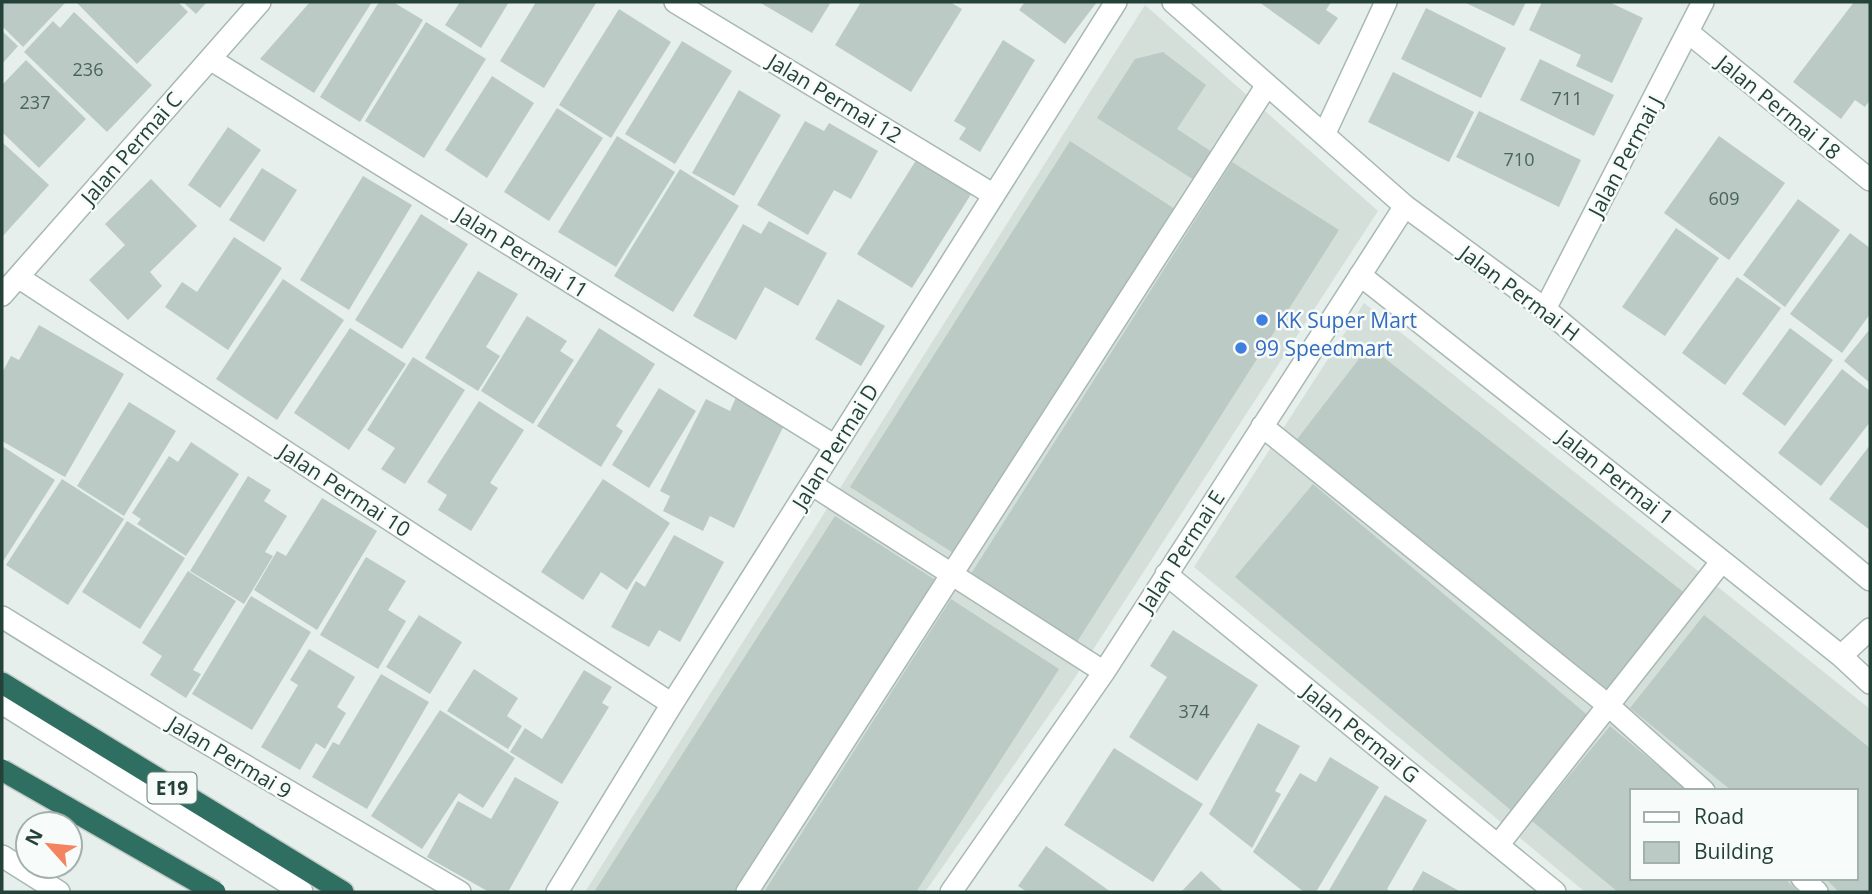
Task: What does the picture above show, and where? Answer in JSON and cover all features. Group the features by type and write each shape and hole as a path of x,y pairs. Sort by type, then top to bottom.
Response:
{"highway":[{"name":"E19","path":"2,683 343,892"},
{"path":"2,770 215,892"}],"street":[{"name":"Jalan Permai C","path":"2,295 260,2"},
{"name":"Jalan Permai 12","path":"675,2 994,195"},
{"name":"Jalan Permai D","path":"556,892 1116,2"},
{"name":"Jalan Permai H","path":"1173,2 1405,206 1545,309 1870,580"},
{"path":"1324,135 1386,2"},
{"name":"Jalan Permai J","path":"1545,309 1703,2"},
{"name":"Jalan Permai 18","path":"1689,33 1870,180"},
{"name":"Jalan Permai 11","path":"210,59 835,446"},
{"path":"747,892 1267,85"},
{"name":"Jalan Permai E","path":"951,892 1104,672 1405,206"},
{"name":"Jalan Permai 1","path":"1360,275 1722,561 1870,682"},
{"name":"Jalan Permai 10","path":"18,277 672,704"},
{"path":"1262,426 1609,706 1702,789"},
{"path":"811,484 1104,672"},
{"path":"1499,844 1722,561"},
{"name":"Jalan Permai G","path":"1166,574 1555,892"},
{"name":"Jalan Permai 9","path":"2,617 171,722 460,892"},
{"path":"1841,656 1870,629"},
{"path":"2,702 302,892"},
{"path":"2,764 206,892"},
{"path":"2,856 59,892"},
{"path":"1804,880 1817,892"}],"shaded area":[{"path":"1145,5 1378,211 1070,685 925,892 585,892"},
{"path":"1364,303 1870,709 1870,892 1585,892 1194,567"}],"building":[{"path":"2,2 66,2 23,47 2,26"},
{"path":"76,2 178,2 188,12 137,64"},
{"path":"183,2 207,2 196,14"},
{"path":"310,2 372,2 314,93 260,59"},
{"path":"379,2 393,2 423,20 360,122 320,97"},
{"path":"460,2 509,2 481,48 445,25"},
{"path":"536,2 596,3 544,88 500,61"},
{"path":"759,2 831,2 812,33"},
{"path":"861,2 950,2 962,9 911,92 835,45"},
{"path":"1025,2 1097,2 1065,44 1019,10"},
{"path":"1259,2 1331,2 1326,10 1338,18 1319,45"},
{"path":"1464,2 1526,2 1514,26"},
{"path":"1542,2 1609,2 1643,18 1612,83 1576,66 1581,55 1529,30"},
{"path":"1854,2 1870,2 1870,100 1865,107 1855,100 1841,119 1793,82"},
{"path":"1426,8 1506,48 1481,98 1401,59"},
{"path":"619,9 671,42 611,138 559,105"},
{"path":"74,12 152,85 107,132 24,52 53,21 60,28"},
{"path":"426,22 486,59 424,158 365,121"},
{"path":"2,31 18,46 2,64"},
{"path":"1003,40 1035,60 980,152 959,139 966,128 954,121"},
{"path":"682,41 732,71 675,164 625,134"},
{"path":"1163,52 1206,85 1177,129 1212,152 1194,180 1097,118 1135,59"},
{"path":"1540,59 1614,95 1594,136 1520,100"},
{"path":"26,60 86,119 39,168 2,132 2,85"},
{"path":"1393,72 1474,112 1449,162 1368,122"},
{"path":"492,76 534,103 487,178 445,150"},
{"path":"739,90 781,115 734,196 692,173"},
{"path":"557,108 603,138 549,221 504,192"},
{"path":"1479,111 1581,160 1559,207 1456,157"},
{"path":"805,121 824,131 829,123 878,151 851,199 834,190 808,235 757,205"},
{"path":"228,127 261,150 220,208 188,185"},
{"path":"617,136 675,172 616,267 558,232"},
{"path":"1719,136 1785,183 1729,260 1664,213"},
{"path":"1070,141 1178,211 958,556 850,487"},
{"path":"2,142 49,185 2,237"},
{"path":"920,154 975,188 912,288 857,254"},
{"path":"1232,162 1339,230 1075,645 969,577"},
{"path":"262,168 297,190 264,242 229,220"},
{"path":"680,169 739,206 673,312 614,276"},
{"path":"363,176 412,205 349,310 300,280"},
{"path":"151,179 197,226 150,272 162,286 128,320 89,280 125,245 105,224"},
{"path":"1798,199 1840,230 1785,307 1743,275"},
{"path":"421,214 468,244 402,349 355,320"},
{"path":"769,221 827,253 798,306 765,287 736,340 693,316 743,224 761,234"},
{"path":"1676,228 1719,258 1665,336 1622,307"},
{"path":"1850,233 1870,248 1870,314 1842,353 1790,314"},
{"path":"234,237 282,268 228,350 165,307 182,282 197,292"},
{"path":"478,271 518,294 486,347 500,356 478,391 425,358"},
{"path":"1737,277 1781,308 1725,385 1682,353"},
{"path":"283,279 344,320 277,420 216,379"},
{"path":"838,299 885,326 861,366 815,339"},
{"path":"527,316 567,341 560,351 574,360 533,424 481,391"},
{"path":"39,325 124,374 65,477 2,441 2,373 11,356 19,360"},
{"path":"350,328 406,364 349,450 294,413"},
{"path":"599,328 655,364 616,426 623,431 601,467 537,426"},
{"path":"1790,328 1833,360 1785,426 1742,394"},
{"path":"1870,329 1870,383 1844,361"},
{"path":"1369,346 1686,594 1607,695 1291,447"},
{"path":"413,357 465,390 405,484 381,469 395,448 367,430"},
{"path":"1842,369 1870,391 1870,422 1821,486 1778,453"},
{"path":"659,388 696,411 649,488 612,465"},
{"path":"737,395 787,419 734,528 710,516 703,531 663,511 670,496 660,491 706,399 730,411"},
{"path":"479,401 524,430 490,483 498,488 471,531 438,510 447,495 427,482"},
{"path":"129,402 176,431 124,516 77,486"},
{"path":"191,442 239,474 186,556 137,524 141,519 132,513 169,456 178,462"},
{"path":"1870,445 1870,530 1829,499"},
{"path":"2,446 55,480 2,563"},
{"path":"248,476 271,490 264,501 287,516 265,552 273,556 244,604 190,571"},
{"path":"62,479 124,519 68,605 6,565"},
{"path":"603,479 670,523 627,590 601,572 583,600 541,572"},
{"path":"1313,484 1591,718 1513,812 1235,577"},
{"path":"322,498 377,531 317,630 254,590 277,551 286,556"},
{"path":"835,516 937,581 738,892 594,892"},
{"path":"127,521 185,558 140,629 82,592"},
{"path":"674,535 724,562 680,642 659,630 649,647 611,627 636,581 645,587"},
{"path":"366,557 406,581 388,610 406,621 378,669 320,635"},
{"path":"188,571 236,601 193,670 201,674 186,698 150,675 162,656 142,643"},
{"path":"251,596 311,632 252,730 192,694"},
{"path":"951,599 1059,669 916,892 764,892"},
{"path":"419,615 462,642 430,694 386,667"},
{"path":"1704,615 1870,748 1870,892 1839,892 1827,880 1858,880 1858,789 1730,789 1630,708"},
{"path":"1173,630 1258,685 1197,781 1129,737 1167,677 1150,666"},
{"path":"309,649 355,677 337,707 346,713 325,749 316,743 300,770 261,747 298,685 290,680"},
{"path":"474,669 518,698 507,716 522,726 508,749 447,711"},
{"path":"584,670 612,687 602,703 609,707 562,784 510,752 525,728 542,739"},
{"path":"381,674 429,702 367,809 312,777 333,742 339,745"},
{"path":"440,710 515,758 483,808 459,793 422,849 371,816"},
{"path":"1258,723 1300,746 1275,791 1281,794 1252,848 1209,814"},
{"path":"1610,726 1686,789 1630,789 1630,880 1786,880 1799,892 1618,892 1532,821"},
{"path":"1114,748 1203,804 1153,882 1064,825"},
{"path":"1330,757 1379,787 1316,892 1304,892 1253,852 1300,773 1316,782"},
{"path":"515,777 559,802 508,892 489,892 427,857 458,801 491,819"},
{"path":"1385,795 1427,820 1387,889 1391,892 1328,892"},
{"path":"1046,846 1111,892 1027,892 1018,886"},
{"path":"1201,871 1224,892 1181,892"},
{"path":"1423,871 1461,892 1411,892"}],"place":[{"name":"KK Super Mart","path":"1262,320"},
{"name":"99 Speedmart","path":"1241,348"}]}
